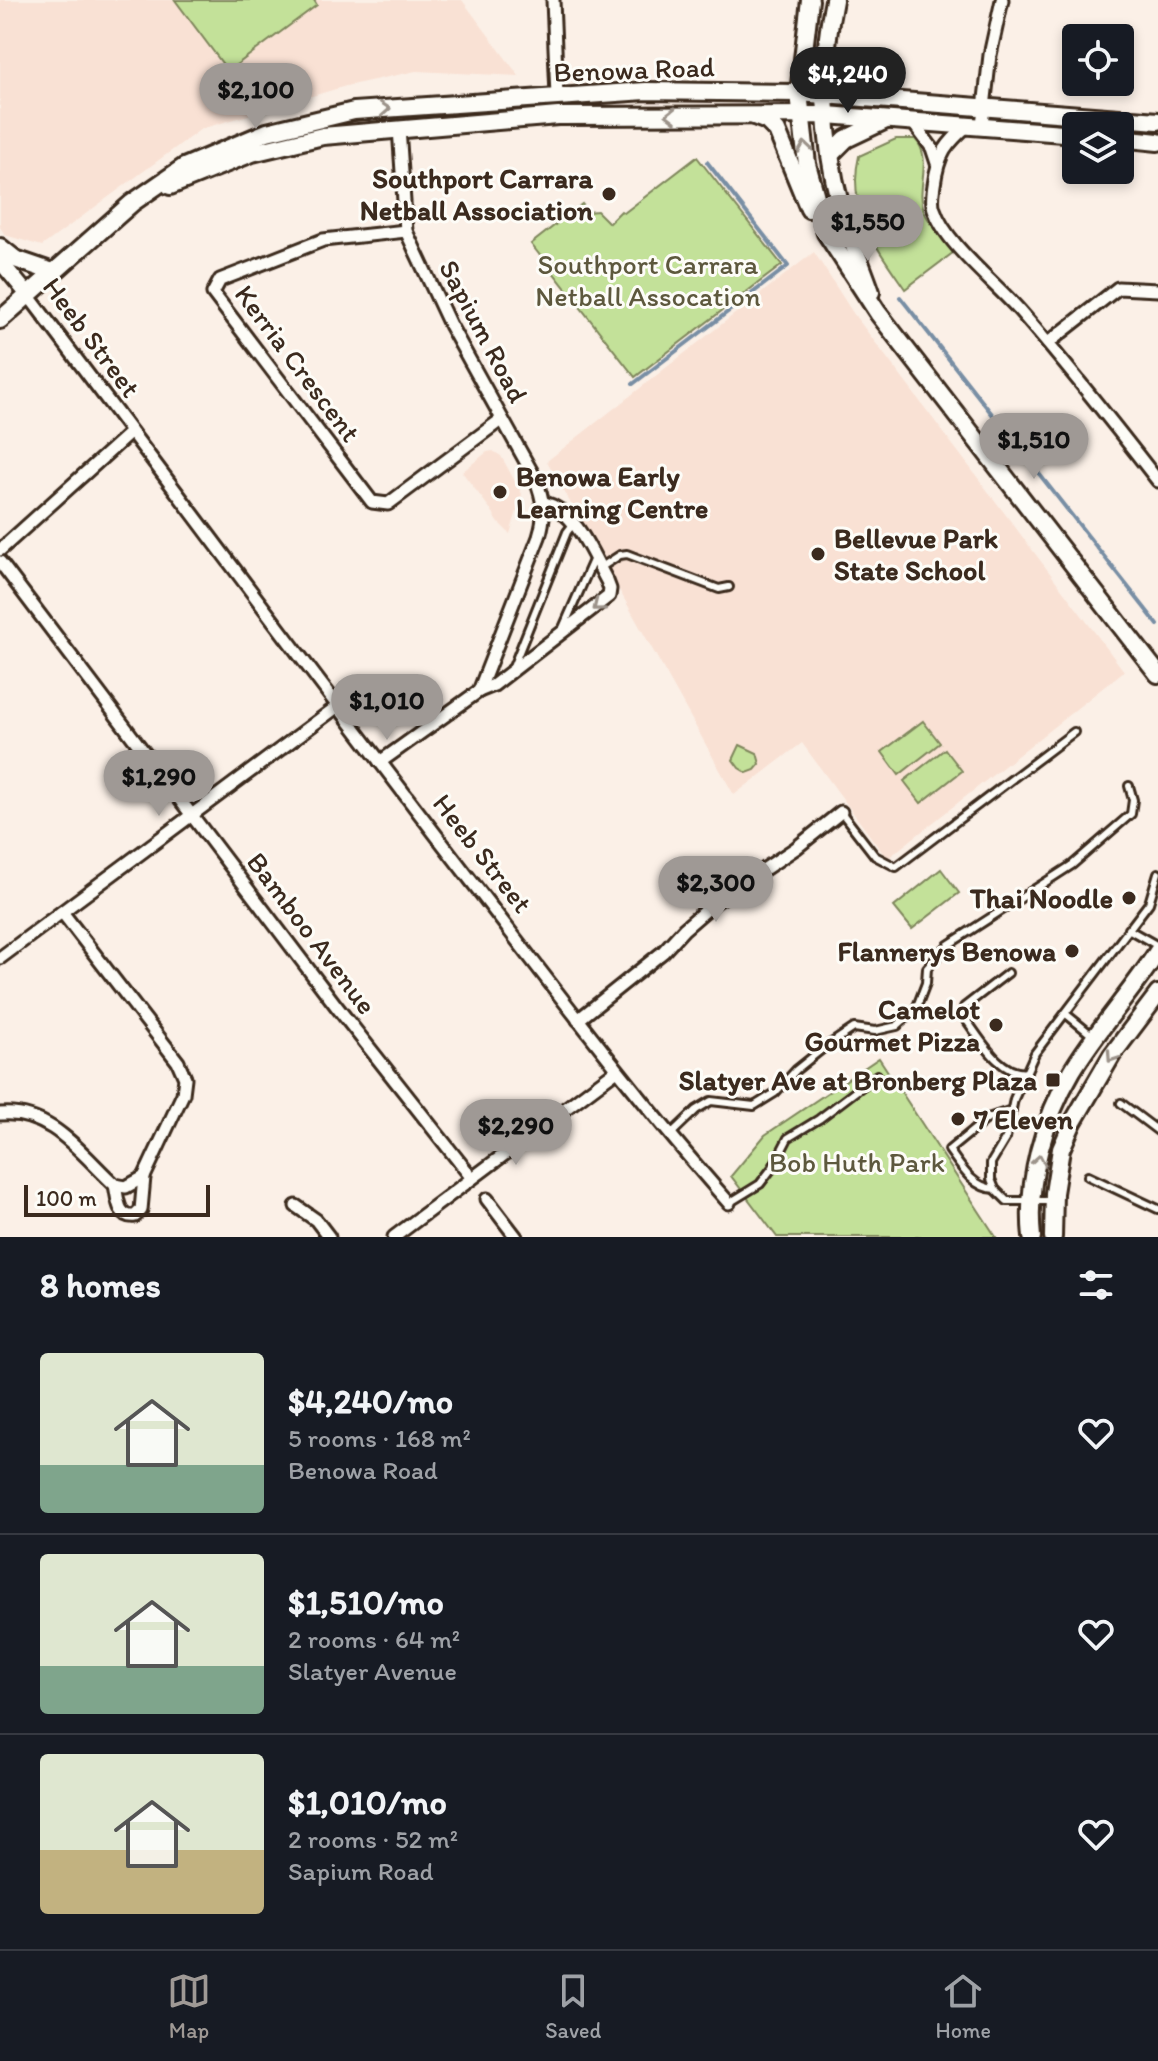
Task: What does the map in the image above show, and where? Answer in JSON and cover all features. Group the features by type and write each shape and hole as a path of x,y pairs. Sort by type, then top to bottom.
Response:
{"main road":[{"path":"810,0 799,93 800,115 813,191 826,233"},
{"path":"834,0 826,94 831,154 840,204 878,313"},
{"name":"Benowa Road","path":"0,320 132,203 184,167 267,132 354,111 646,91 826,94 1158,121"},
{"name":"Benowa Road","path":"132,203 195,175 274,146 323,136 399,128 558,116 749,114 910,119 1062,133"},
{"path":"749,114 767,121 777,131 788,152 808,209 878,313 1158,674"},
{"path":"831,154 854,134 891,118"},
{"path":"1134,139 1158,142"},
{"path":"0,247 15,259 53,272"},
{"path":"1032,1237 1032,1201 1041,1148 1052,1114 1072,1071 1158,948"},
{"path":"1053,1237 1053,1201 1061,1149 1112,1055 1158,994"}],"street":[{"path":"553,0 557,96"},
{"path":"937,163 950,140 976,124 985,106 990,55 1002,0"},
{"path":"910,119 932,148 937,163 933,208 945,229 979,272 1017,307 1048,343 1158,481"},
{"name":"Sapium Road","path":"399,128 406,231 450,325 535,478 545,503"},
{"name":"Kerria Crescent","path":"406,231 323,240 220,280 213,293 372,502 388,504 502,419"},
{"name":"Heeb Street","path":"0,261 578,1020 669,1136 729,1203"},
{"path":"1048,343 1118,288 1158,290"},
{"path":"0,550 131,432"},
{"path":"380,762 479,691 494,685 609,596 609,584 574,523 555,506 545,503 539,537 479,691"},
{"name":"Bamboo Avenue","path":"0,562 337,1007 472,1178"},
{"path":"0,958 338,706"},
{"path":"578,1020 663,952 714,903 796,848 841,812"},
{"path":"0,1114 26,1115 60,1132 115,1185 121,1211 126,1216 135,1216 142,1204 144,1177 183,1094 185,1078 178,1062 62,912"},
{"path":"394,1237 617,1070"},
{"path":"115,1185 130,1187 144,1177"},
{"path":"487,1199 516,1237"},
{"path":"296,1206 316,1220 329,1237"}],"lane":[{"path":"512,671 567,532 574,523"},
{"path":"562,633 597,563 620,555 627,554 719,589 729,587"},
{"path":"841,812 875,856 896,867 1074,732"},
{"path":"669,1136 696,1110 711,1101 754,1106 775,1093 796,1070 821,1050 854,1028 875,1031 897,1026 916,1009 926,983 927,968 948,945 1072,865 1131,814 1133,800 1129,786"},
{"path":"1053,1201 1007,1201 995,1189 991,1179 991,1163 1006,1138 1012,1110 1035,1053 1149,903 1158,873"},
{"path":"1128,929 1158,948"},
{"path":"1008,973 964,1007 964,1017 1003,1066 1016,1073 1027,1072"},
{"path":"1066,1014 1096,1038"},
{"path":"729,1203 760,1184 788,1138 819,1119 877,1075"},
{"path":"1121,1103 1158,1131"},
{"path":"995,1189 983,1189 968,1176 949,1150 988,1118 1012,1110"},
{"path":"1088,1176 1158,1209"}],"shaded area":[{"path":"0,0 462,0 519,76 416,71 346,86 201,129 42,246 5,235 0,227"},
{"name":"Bellevue Park State School","path":"814,252 853,313 1124,671 887,859 802,743 734,795 547,461"},
{"name":"Benowa Early Learning Centre","path":"493,451 501,456 522,494 510,534 495,519 462,472 487,452"}],"green space":[{"path":"175,0 314,0 317,5 228,71"},
{"path":"896,139 915,139 920,147 924,164 921,192 924,211 954,252 905,289 867,227 857,193 859,156"},
{"name":"Southport Carrara Netball Assocation","path":"697,157 782,265 635,377 531,244 582,204 588,212 597,211 609,223 621,211 624,213"},
{"path":"923,721 940,743 899,775 882,752"},
{"path":"740,745 757,753 760,764 755,770 747,773 733,760"},
{"path":"945,749 962,771 921,803 904,781"},
{"path":"941,869 959,893 912,929 894,907"},
{"name":"Bob Huth Park","path":"879,1058 996,1237 777,1237 731,1176 765,1135"}],"waterway":[{"path":"633,384 788,266 707,162"},
{"path":"900,297 1158,625"}],"place":[{"name":"Southport Carrara Netball Association","path":"609,194"},
{"name":"Benowa Early Learning Centre","path":"500,492"},
{"name":"Bellevue Park State School","path":"818,554"},
{"name":"Thai Noodle","path":"1129,898"},
{"name":"Flannerys Benowa","path":"1072,951"},
{"name":"Camelot Gourmet Pizza","path":"996,1025"},
{"name":"Slatyer Ave at Bronberg Plaza","path":"1053,1080"},
{"name":"7 Eleven","path":"958,1119"}]}
